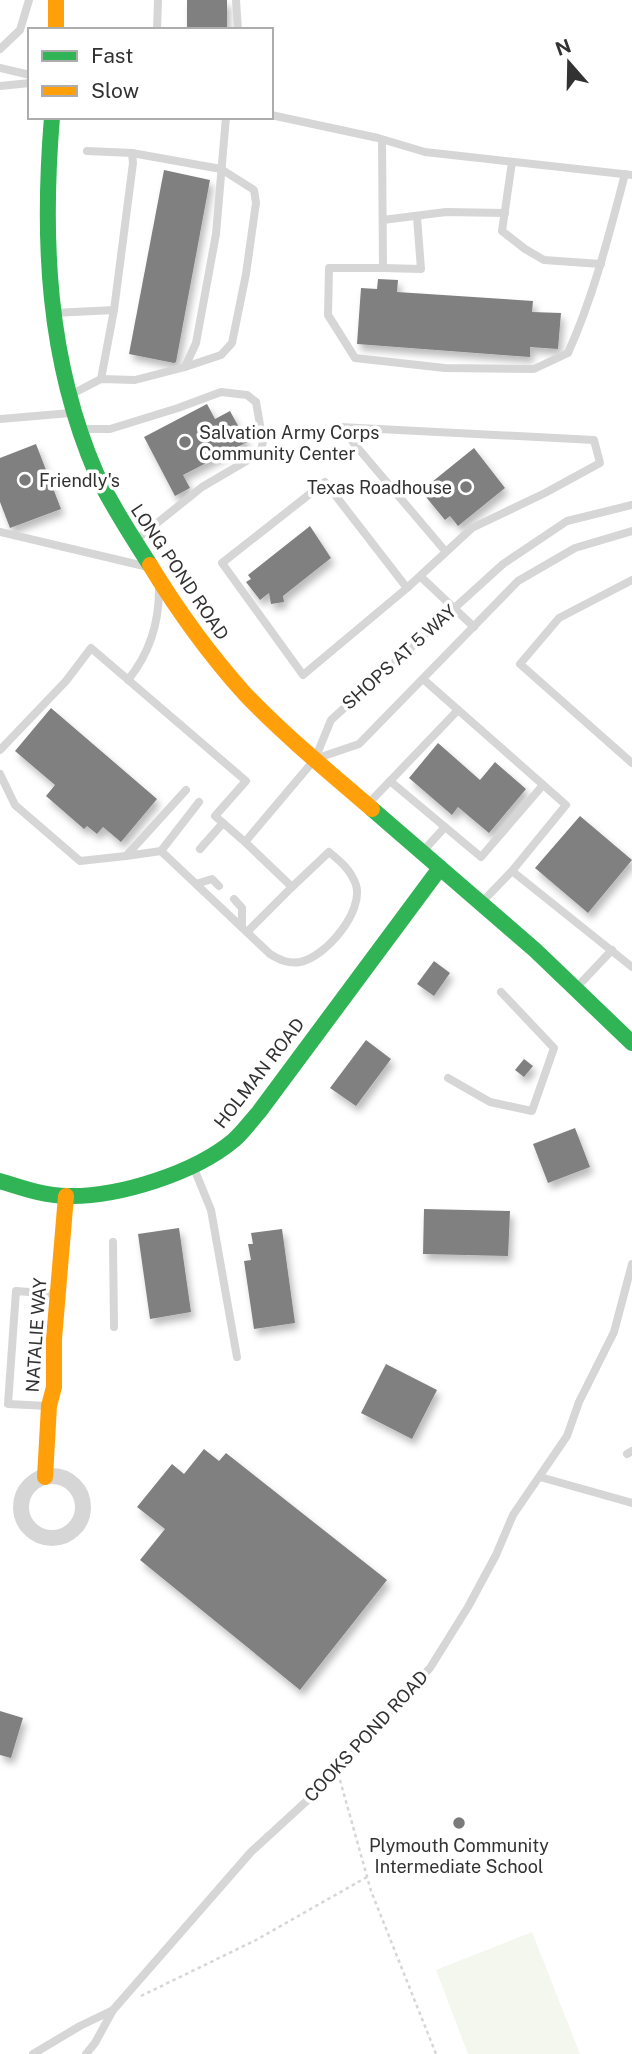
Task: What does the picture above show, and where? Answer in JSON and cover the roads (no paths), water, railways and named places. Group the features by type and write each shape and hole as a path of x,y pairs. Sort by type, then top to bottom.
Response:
{"street":[{"path":"56,0 56,28"},
{"name":"LONG POND ROAD","path":"52,119 45,220 51,313 77,421 95,470 134,541 183,618 227,674 277,726 577,987 632,1043"},
{"name":"HOLMAN ROAD","path":"0,1181 66,1196 96,1194 123,1189 192,1164 230,1144 259,1112 440,868"},
{"name":"NATALIE WAY","path":"44,1477 49,1406 54,1387 54,1339 66,1196"}],"lane":[{"path":"0,49 20,30 29,0"},
{"path":"158,0 158,28"},
{"path":"236,0 238,28"},
{"path":"0,68 28,75"},
{"path":"0,86 28,83"},
{"path":"273,115 382,139 425,152 629,174 583,320 568,353 534,369 445,368 355,358 328,315 329,268 421,269 417,217"},
{"path":"185,367 196,343 216,234 226,119"},
{"path":"382,139 383,268"},
{"path":"69,396 101,379 135,380 185,367 220,355 232,343 246,274 256,203 254,190 221,169 132,153 87,151"},
{"path":"101,379 114,310 133,163 132,153"},
{"path":"512,162 502,230 544,260 601,264"},
{"path":"383,220 446,212 505,213"},
{"path":"51,313 114,310"},
{"path":"0,419 77,421 110,429 221,392 247,394 256,402 263,442 260,453 202,487 134,541"},
{"path":"407,589 325,482 222,563 303,675 407,589 421,577 472,528 600,463 594,440 340,427 446,552"},
{"name":"SHOPS AT 5 WAY","path":"315,759 331,720 503,564 568,521 632,505"},
{"name":"SHOPS AT 5 WAY","path":"315,759 359,744 519,581 575,548 632,531"},
{"path":"0,532 155,574 156,625 140,665 128,680"},
{"path":"421,577 474,627"},
{"path":"632,580 559,618 520,664 632,763"},
{"path":"0,750 66,681 91,648 246,782 215,816 292,887"},
{"path":"423,679 566,805 512,872 481,903"},
{"path":"367,805 458,710"},
{"path":"245,842 315,759"},
{"path":"0,774 15,805 80,861 161,851 199,802"},
{"path":"390,781 481,857 543,785"},
{"path":"126,856 186,790"},
{"path":"200,849 223,823"},
{"path":"421,852 445,827"},
{"path":"161,851 244,930 282,961 303,962 317,954 350,919 357,902 356,885 346,866 328,852 244,930"},
{"path":"512,872 632,967"},
{"path":"195,884 212,880 219,886"},
{"path":"233,899 242,908 244,930"},
{"path":"577,987 612,950"},
{"path":"447,1078 490,1102 533,1111 554,1048 501,992"},
{"path":"192,1164 211,1210 237,1357"},
{"path":"113,1242 114,1327"},
{"name":"COOKS POND ROAD","path":"33,2054 113,2010 251,1852 337,1769 430,1668 474,1596 513,1515 567,1436 579,1402 614,1332 632,1264"},
{"path":"49,1406 8,1404 16,1291 58,1294"},
{"path":"540,1477 632,1503"},
{"path":"86,2054 113,2010"}],"place":[{"name":"Salvation Army Corps Community Center","path":"185,442"},
{"name":"Friendly's","path":"25,480"},
{"name":"Texas Roadhouse","path":"466,487"},
{"name":"Plymouth Community Intermediate School","path":"459,1823"}]}
